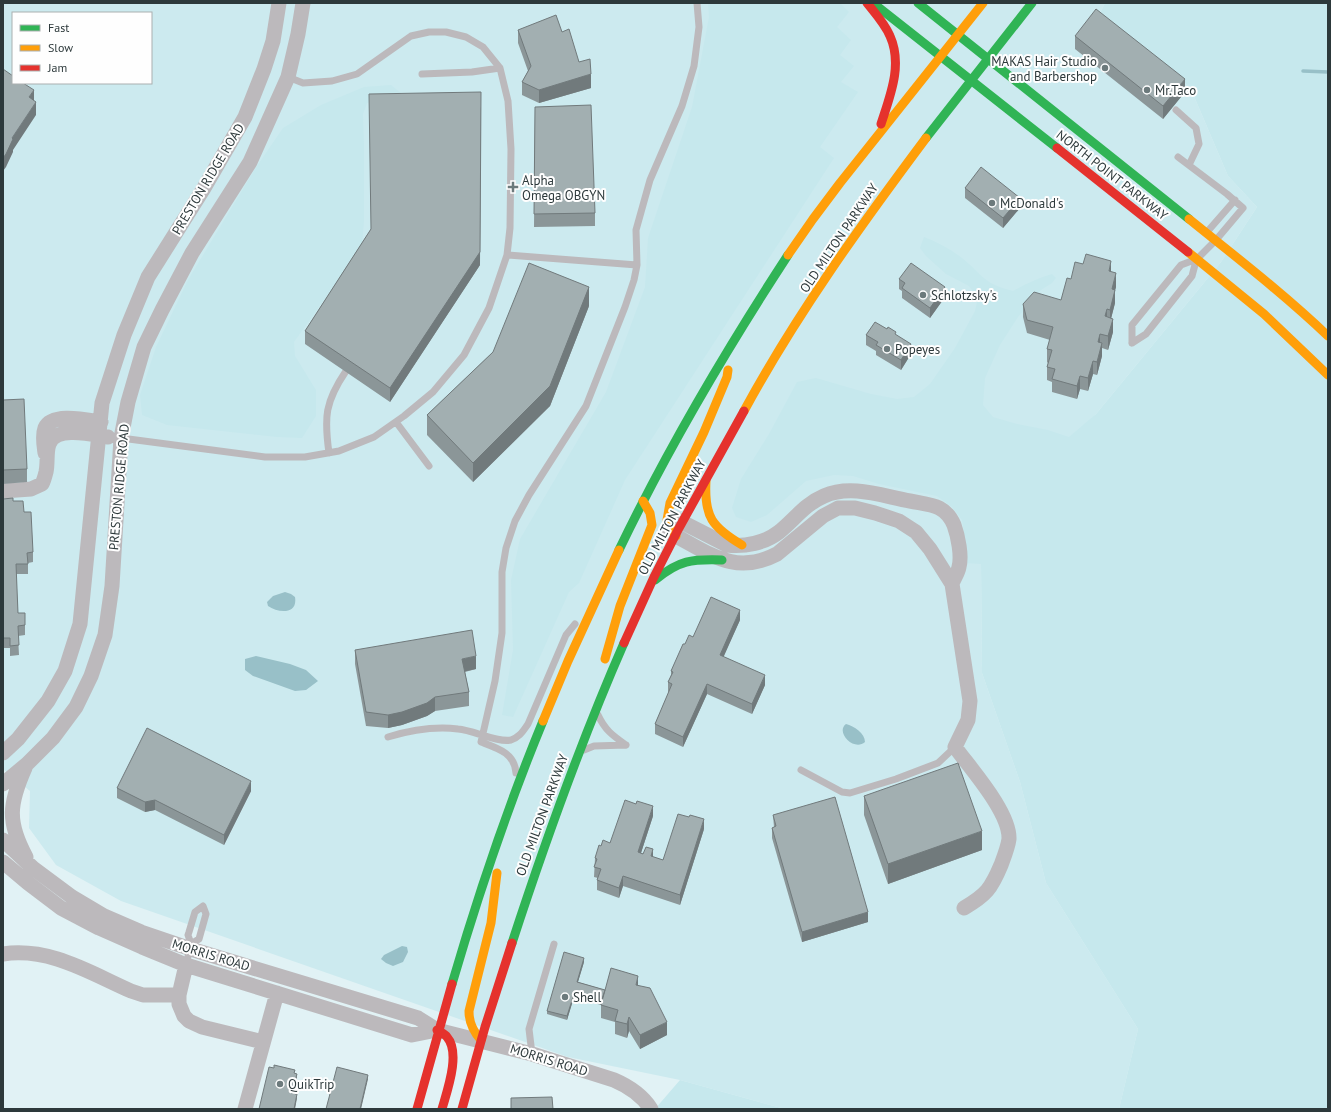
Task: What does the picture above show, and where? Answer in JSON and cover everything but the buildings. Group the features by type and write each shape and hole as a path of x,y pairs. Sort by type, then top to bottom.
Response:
{"main road":[{"path":"867,3 884,24 896,53 896,67 893,83 877,136"},
{"name":"NORTH POINT PARKWAY","path":"873,3 1197,259 1264,314 1328,375"},
{"name":"NORTH POINT PARKWAY","path":"918,3 1216,240 1277,290 1328,336"},
{"path":"417,1109 438,1030 498,841 512,802 568,660 635,516 674,444 736,336 805,230 840,182 983,3"},
{"name":"OLD MILTON PARKWAY","path":"462,1109 481,1040 531,881 578,753 631,628 679,529 768,369 831,270 892,183 970,79 1032,3"},
{"path":"667,514 674,492 704,432 726,377 736,336"},
{"path":"706,479 705,504 708,515 719,530 742,545"},
{"path":"603,692 606,658 620,606 652,524 650,513 643,501"},
{"path":"652,583 670,568 680,563 696,560 722,560"},
{"path":"481,1040 474,1032 469,1014 487,938 497,887 498,841"},
{"path":"438,1030 447,1037 452,1045 453,1057 452,1069 442,1109"}],"street":[{"name":"PRESTON RIDGE ROAD","path":"3,753 18,739 48,701 65,671 80,624 102,403 124,335 148,277 204,188 245,116 264,69 273,41 279,3"},
{"name":"PRESTON RIDGE ROAD","path":"3,784 27,764 53,738 76,707 91,676 105,634 112,586 121,438 128,402 144,347 192,253 250,162 288,77 298,34 303,3"},
{"path":"3,491 31,489 42,484 46,472 44,432 48,424 56,419 63,418 100,429 121,438"},
{"path":"635,516 652,524 679,529 727,545 742,545 760,543 778,533 805,508 824,496 848,490 930,504 942,508 950,516 956,529 960,547 960,566 952,584"},
{"path":"643,501 667,514 679,529 722,560 739,564 747,564 768,559 777,554 823,516 838,508 854,508 899,521 916,532 930,548 952,584 970,701 968,720 954,747 997,805 1006,822 1009,838 1005,855 990,888 980,898 964,908"},
{"path":"3,744 18,739"},
{"path":"27,764 17,786 12,805 13,826 18,841 33,868"},
{"name":"MORRIS ROAD","path":"3,840 33,868 72,897 104,916 141,932 418,1018 438,1030 532,1054 614,1080 626,1086 641,1097 651,1109"},
{"name":"MORRIS ROAD","path":"3,862 61,908 99,928 186,965 412,1035 438,1030"},
{"path":"3,954 42,954 60,959 143,995 179,996"},
{"path":"186,965 179,996 181,1011 189,1021 194,1024 263,1042"},
{"path":"245,1109 277,993"}],"lane":[{"path":"482,738 502,633 502,572 506,548 515,521 529,495 586,406 625,307 634,280 637,265 636,230 650,180 682,106 694,66 699,27 697,3"},
{"path":"121,438 265,457 305,457 339,451 374,437 396,422 433,392 464,355 489,308 507,255 510,228 511,150 508,100 500,68 483,47 466,37 446,32 429,32 411,36 357,74 332,81 303,83 288,77"},
{"path":"422,74 472,72 500,68"},
{"path":"1176,110 1196,128 1200,144 1189,165"},
{"path":"1178,157 1235,200 1243,208 1216,240 1197,259 1181,265 1132,325 1132,343 1146,334 1192,276 1197,259"},
{"path":"1206,232 1235,200"},
{"path":"507,255 637,265"},
{"path":"329,453 326,425 328,407 334,389 346,371"},
{"path":"396,422 429,466"},
{"path":"482,738 510,740 520,736 528,724 566,635 596,597"},
{"path":"578,753 594,746 626,745 604,728 596,710"},
{"path":"388,737 410,730 431,728 458,729 482,738 507,754 514,761 516,771 512,802"},
{"path":"801,770 842,792 850,793 896,779 938,762 954,747"},
{"path":"532,1054 529,1029 554,944"},
{"path":"186,965 191,947"}],"shaded area":[{"path":"3,3 1105,3 1099,15 1190,87 1228,176 1257,207 1221,262 981,551 982,673 1020,782 1046,883 1138,1029 1119,1109 785,1109 680,1080 568,1057 121,901 56,865 29,828 30,791 3,769"},
{"path":"708,3 840,3 849,12 837,27 851,40 840,55 854,66 841,82 858,92 820,147 834,158 625,480 579,583 569,592 513,717 502,715 513,650 511,580 520,539 606,392 645,287 648,238 692,107 709,17"},
{"path":"1105,3 1328,3 1328,1109 1119,1109 1138,1029 1046,883 1020,782 982,673 981,564 966,563 966,546 962,520 952,507 937,496 879,484 853,476 834,475 806,481 767,515 751,522 736,517 732,508 741,479 769,434 797,382 816,378 871,394 897,399 914,397 930,384 955,348 975,311 978,298 969,286 946,274 926,256 920,248 924,237 953,252 981,276 1002,288 1013,291 1042,277 1052,274 1056,278 1052,283 1041,290 1018,317 1000,345 985,378 983,405 993,417 1017,424 1048,430 1069,437 1096,414 1221,262 1257,207 1228,176 1190,87 1099,15"},
{"path":"391,85 407,98 367,103 363,114 364,221 362,245 294,342 295,356 316,390 316,416 302,438 277,437 167,425 142,415 140,395 156,347 188,280 255,169 283,128 321,105 364,87"},
{"path":"285,592 295,597 295,603 290,610 282,611 268,606 267,602 273,596"},
{"path":"256,656 290,664 306,670 318,681 306,690 295,691 253,676 245,670 245,659"},
{"path":"846,724 858,730 865,739 865,742 856,745 847,740 843,732 843,727"},
{"path":"402,946 407,947 408,952 403,962 393,966 381,959 384,955"},
{"path":"680,1080 785,1109 655,1109"}],"waterway":[{"path":"1303,71 1328,72"}],"traffic: fast":[{"path":"873,3 1057,148"},
{"path":"918,3 1189,219"},
{"path":"926,138 1032,3"},
{"path":"619,550 657,474 720,363 788,255"},
{"path":"655,580 671,568 686,562 722,560"},
{"path":"512,943 564,792 624,643"},
{"path":"452,984 494,851 543,721"}],"traffic: slow":[{"path":"788,255 840,183 983,3"},
{"path":"744,411 764,375 807,305 877,204 926,138"},
{"path":"1189,219 1277,291 1328,336"},
{"path":"1188,252 1264,314 1328,375"},
{"path":"676,536 667,520 670,503 704,432 727,377 728,370"},
{"path":"706,481 707,504 712,520 723,532 742,545"},
{"path":"605,659 620,606 652,525 650,513 643,501"},
{"path":"543,721 568,661 619,550"},
{"path":"481,1040 472,1027 469,1011 491,923 497,873"}],"traffic: jam":[{"path":"867,3 888,32 894,47 894,80 881,124"},
{"path":"1057,148 1188,252"},
{"path":"624,643 654,577 679,528 744,411"},
{"path":"462,1109 485,1027 512,943"},
{"path":"417,1109 452,984"},
{"path":"437,1030 447,1037 453,1052 452,1072 442,1109"}],"place":[{"name":"MAKAS Hair Studio and Barbershop","path":"1105,68"},
{"name":"Mr.Taco","path":"1147,90"},
{"name":"Alpha Omega OBGYN","path":"513,187"},
{"name":"McDonald's","path":"992,203"},
{"name":"Schlotzsky's","path":"923,295"},
{"name":"Popeyes","path":"887,349"},
{"name":"Shell","path":"565,997"},
{"name":"QuikTrip","path":"280,1084"}]}
